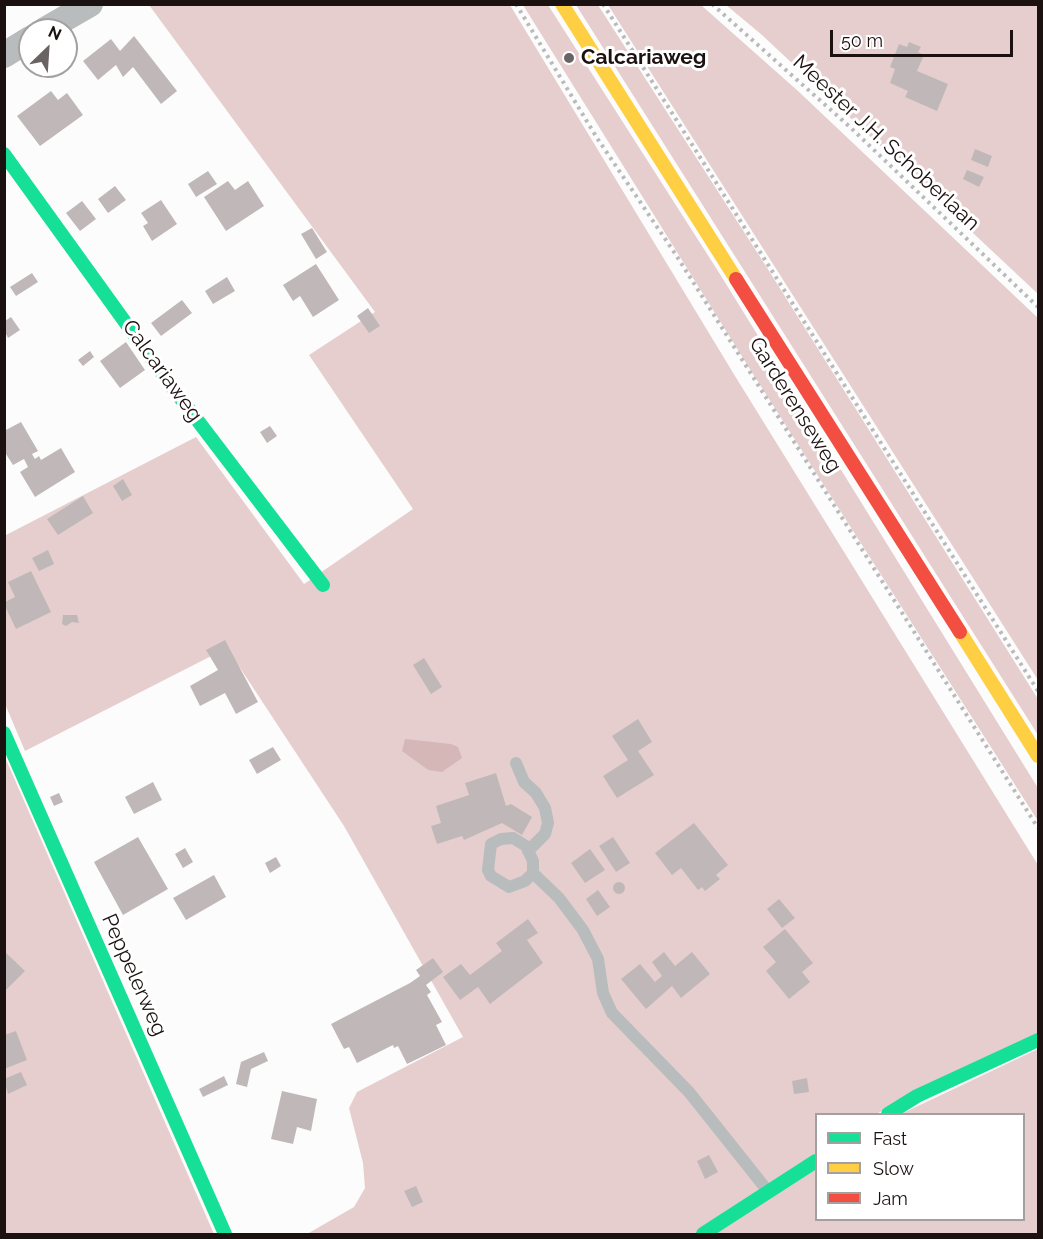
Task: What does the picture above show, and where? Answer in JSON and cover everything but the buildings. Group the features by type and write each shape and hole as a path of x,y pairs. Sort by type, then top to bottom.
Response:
{"street":[{"path":"66,18 90,4"},
{"name":"Garderenseweg","path":"562,4 1038,756"},
{"path":"4,55 18,46"},
{"name":"Calcariaweg","path":"4,154 170,383 323,585"},
{"name":"Peppelerweg","path":"4,733 225,1234"},
{"path":"890,1113 917,1096 1038,1040"},
{"path":"703,1234 815,1162"}],"lane":[{"path":"516,763 524,782 536,792 545,808 548,823 545,834 528,851"},
{"path":"513,838 528,851 533,861 532,873 525,881 509,887 491,876 488,870 491,844 501,839 513,838"},
{"path":"532,873 559,898 583,930 598,959 603,993 612,1013 689,1092 769,1192"}],"path":[{"name":"Garderenseweg","path":"516,4 597,138 675,255 1038,828"},
{"path":"603,4 1038,691"},
{"name":"Meester J.H. Schoberlaan","path":"712,4 851,128 1038,307"}],"shaded area":[{"path":"149,5 510,5 735,376 1038,865 1038,1035 878,1113 815,1113 815,1155 696,1234 307,1234 354,1207 365,1188 363,1163 349,1108 357,1092 463,1037 344,826 227,648 25,751 5,704 4,536 196,437 304,584 413,509 309,355 375,312","holes":["458,748 428,770 402,750"]},
{"path":"523,5 548,5 718,271 1038,788 1038,821 748,366"},
{"path":"576,5 598,5 764,263 1038,699 1038,735"},
{"path":"608,5 701,5 798,91 1038,318 1038,680"},
{"path":"726,5 1038,5 1038,294 762,35"},
{"path":"405,739 451,744 458,747 462,758 442,772 428,770 402,751"},
{"path":"4,755 214,1234 5,1234"},
{"path":"1038,1049 1038,1234 715,1234 815,1170 815,1221 1025,1221 1025,1113 903,1113"}],"traffic: fast":[{"path":"4,154 169,383 323,585"},
{"path":"4,733 225,1234"},
{"path":"890,1113 917,1096 1038,1040"},
{"path":"703,1234 815,1162"}],"traffic: slow":[{"path":"562,4 736,279"},
{"path":"960,632 1038,756"}],"traffic: jam":[{"path":"736,279 960,632"}],"place":[{"name":"Calcariaweg","path":"569,58"}]}
